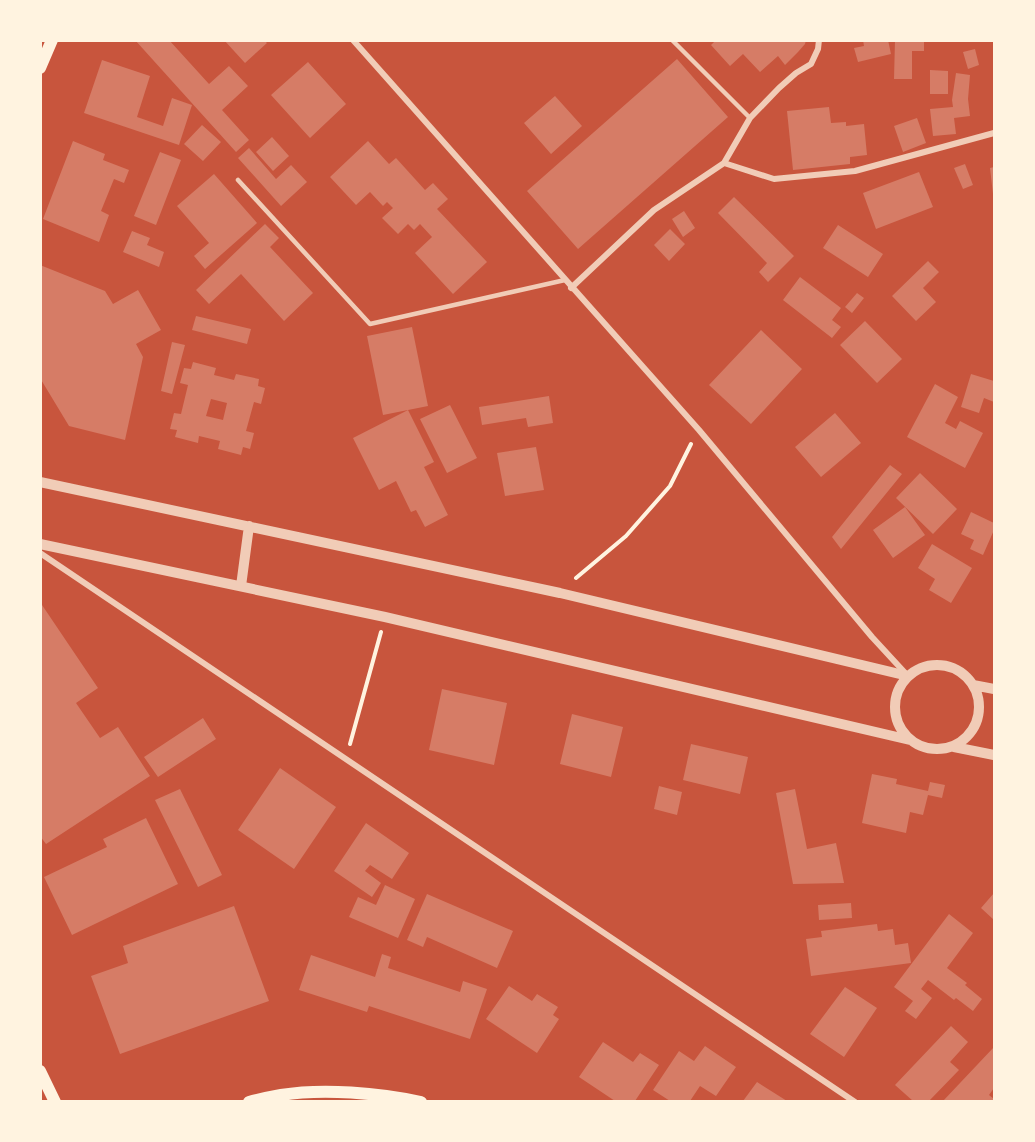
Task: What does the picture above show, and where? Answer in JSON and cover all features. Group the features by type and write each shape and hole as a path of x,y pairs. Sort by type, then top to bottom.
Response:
{"main road":[{"path":"40,68 52,40"},
{"path":"40,1071 55,1101"},
{"path":"249,1101 283,1094 330,1092 370,1094 421,1101"}],"street":[{"path":"353,40 699,430 826,583 908,676"},
{"path":"572,288 654,210 724,163 750,118 796,73 812,64 819,40"},
{"path":"724,163 774,179 855,171 994,133"},
{"path":"40,482 560,593 908,676"},
{"path":"241,586 249,526"},
{"path":"40,544 385,617 910,741 931,750 954,747 966,739 975,727 979,713 979,699 973,685 964,674 951,667 934,664 920,668 908,676 899,687 895,701 895,716 900,729 910,741"},
{"path":"40,553 853,1101"},
{"path":"973,685 994,690"},
{"path":"954,747 994,755"}],"lane":[{"path":"672,40 750,118"},
{"path":"238,180 370,324 565,280"}],"path":[{"path":"560,593 626,536 670,486 699,430"},
{"path":"346,759 385,617"}],"building":[{"path":"135,40 169,40 209,84 229,66 248,86 222,110 249,140 236,152"},
{"path":"224,40 264,40 267,43 245,63"},
{"path":"716,40 806,40 805,44 785,65 778,56 760,72 743,54 730,66 711,45"},
{"path":"863,40 888,40 891,54 858,62 854,48 864,46"},
{"path":"895,40 924,40 924,51 912,51 912,79 894,79"},
{"path":"975,49 979,65 968,69 963,52"},
{"path":"677,59 728,117 578,249 527,191"},
{"path":"102,60 150,76 137,117 163,126 172,98 192,105 179,145 84,113"},
{"path":"308,62 346,104 310,138 271,95"},
{"path":"930,70 948,71 948,94 930,94"},
{"path":"956,73 970,75 968,99 970,116 954,118 956,134 933,136 930,109 953,107"},
{"path":"555,96 582,126 551,154 524,123"},
{"path":"829,107 831,123 846,122 846,126 864,124 867,155 850,157 850,164 793,170 787,111"},
{"path":"917,118 926,143 903,152 894,126"},
{"path":"202,125 221,142 203,161 184,144"},
{"path":"272,137 289,156 273,171 256,152"},
{"path":"73,141 105,154 103,160 129,170 124,183 114,179 101,211 109,215 99,242 43,219"},
{"path":"368,141 389,164 396,158 425,190 433,183 448,199 437,209 487,262 453,294 415,253 432,237 420,224 414,230 408,224 398,234 382,218 393,208 387,202 383,206 370,192 356,205 330,177"},
{"path":"249,148 276,179 291,165 307,182 281,206 238,158"},
{"path":"160,152 181,160 156,225 134,216"},
{"path":"965,164 973,185 963,189 954,168"},
{"path":"994,167 994,194 993,194 990,168"},
{"path":"919,172 933,207 876,229 863,193"},
{"path":"214,174 257,223 205,269 194,256 209,243 177,206"},
{"path":"734,197 794,256 768,282 759,272 767,263 718,213"},
{"path":"684,211 695,228 683,237 672,219"},
{"path":"265,224 279,238 270,247 313,293 284,321 241,274 209,304 196,290"},
{"path":"838,225 883,254 868,277 823,248"},
{"path":"670,229 685,244 669,261 654,245"},
{"path":"132,231 150,238 147,245 164,252 159,267 123,252"},
{"path":"928,261 939,272 923,288 936,302 916,321 892,296"},
{"path":"40,265 105,291 113,304 138,290 161,330 136,344 143,357 125,440 69,426 40,378"},
{"path":"800,277 841,308 832,320 841,327 832,338 783,300"},
{"path":"857,293 864,298 852,313 845,307"},
{"path":"196,316 251,329 247,344 192,330"},
{"path":"865,321 902,359 877,383 840,345"},
{"path":"412,327 428,406 383,415 367,336"},
{"path":"761,330 802,369 751,424 709,385"},
{"path":"172,342 185,345 172,394 161,391"},
{"path":"193,362 216,368 214,375 234,380 236,374 259,379 258,386 265,388 261,404 254,402 246,431 254,433 250,449 243,447 241,455 218,449 220,441 199,436 198,443 175,437 177,430 170,429 174,413 181,414 188,385 180,383 184,368 191,369","holes":["211,399 227,403 223,420 206,416"]},
{"path":"971,374 994,381 994,402 984,398 979,413 961,407"},
{"path":"935,384 958,397 945,423 956,429 960,421 983,433 965,468 907,437"},
{"path":"549,396 553,423 528,427 526,418 482,425 479,407"},
{"path":"450,405 477,458 447,473 420,419"},
{"path":"408,410 434,462 424,467 448,515 425,527 416,510 411,512 396,481 379,490 353,438"},
{"path":"835,413 861,443 821,477 795,447"},
{"path":"536,447 544,490 505,496 497,453"},
{"path":"890,465 902,474 841,549 832,537"},
{"path":"920,473 957,509 933,534 896,498"},
{"path":"905,507 925,535 893,558 873,530"},
{"path":"971,512 994,523 994,530 983,555 970,549 974,540 961,534"},
{"path":"932,544 972,568 951,603 929,590 935,579 918,568"},
{"path":"40,602 98,688 76,703 100,738 118,727 150,776 46,844 40,836"},
{"path":"442,689 507,703 494,765 429,750"},
{"path":"572,714 623,727 611,777 560,764"},
{"path":"203,718 216,739 158,777 144,757"},
{"path":"691,744 748,757 740,794 683,780"},
{"path":"280,768 336,807 294,869 238,830"},
{"path":"872,774 897,779 896,784 928,791 930,782 945,785 942,798 928,795 923,815 910,812 906,833 862,823"},
{"path":"659,786 682,792 677,815 654,809"},
{"path":"180,789 222,875 198,887 155,800"},
{"path":"795,789 807,849 836,843 844,883 793,884 776,793"},
{"path":"146,818 178,884 72,935 44,877 107,847 103,839"},
{"path":"366,823 409,853 392,879 370,865 365,871 381,883 372,897 334,871"},
{"path":"385,885 415,899 398,938 349,917 358,897 376,905"},
{"path":"994,893 994,920 981,908"},
{"path":"427,894 513,931 497,968 427,937 423,947 407,940"},
{"path":"851,903 852,918 819,920 818,905"},
{"path":"234,906 269,1001 120,1054 91,976 128,963 123,946"},
{"path":"949,914 973,933 947,968 967,983 965,985 982,999 973,1011 928,980 921,989 932,998 916,1019 905,1011 913,1001 894,987"},
{"path":"877,924 878,931 893,929 895,945 908,943 911,963 811,976 806,939 822,937 821,931"},
{"path":"382,954 391,957 388,968 460,992 463,981 487,989 470,1039 369,1006 367,1012 299,990 311,955 375,977"},
{"path":"509,986 532,1001 537,994 558,1007 553,1015 559,1019 537,1053 486,1019"},
{"path":"845,987 877,1008 844,1057 810,1034"},
{"path":"951,1026 968,1042 950,1062 959,1070 929,1101 913,1101 895,1085"},
{"path":"603,1042 633,1062 640,1053 659,1065 635,1101 615,1101 579,1077"},
{"path":"705,1046 736,1067 716,1096 700,1086 690,1101 670,1101 653,1090 679,1051 694,1061"},
{"path":"994,1047 994,1088 989,1095 994,1101 943,1101"},
{"path":"757,1082 787,1101 743,1101"}]}
